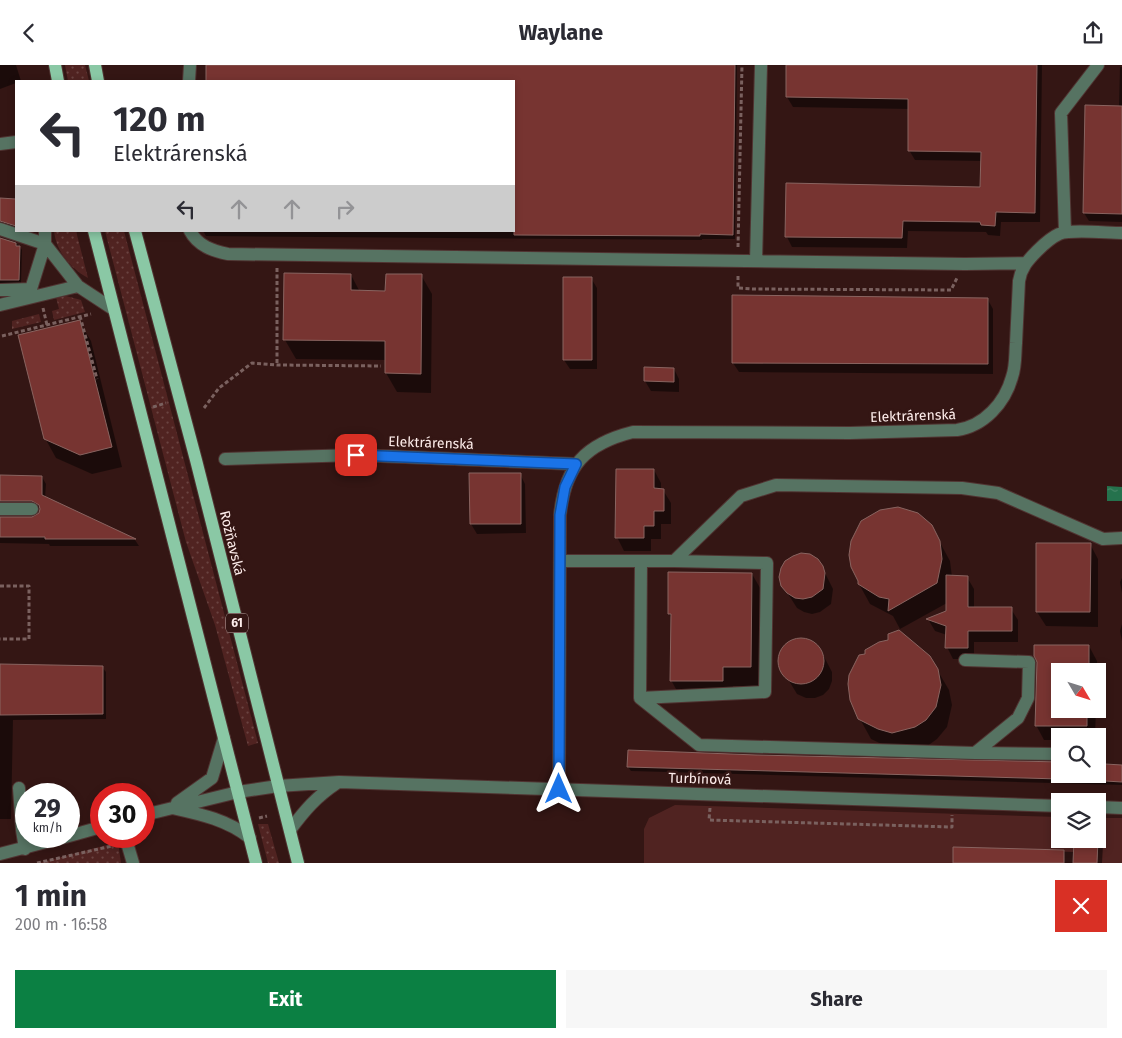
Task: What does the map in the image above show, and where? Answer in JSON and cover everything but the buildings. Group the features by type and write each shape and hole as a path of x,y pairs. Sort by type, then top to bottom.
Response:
{"main road":[{"path":"95,65 98,80"},
{"path":"94,232 256,863"},
{"name":"Rožňavská","path":"135,232 198,469 298,863"}],"street":[{"path":"189,80 190,65"},
{"path":"756,261 761,65"},
{"path":"1098,65 1061,113 1065,232 1122,233"},
{"path":"0,144 15,142"},
{"path":"0,229 15,232"},
{"path":"17,232 45,237 78,286 113,309"},
{"path":"191,232 203,245 215,251 228,254 966,264 1026,263"},
{"name":"Elektrárenská","path":"559,789 562,501 565,487 576,464 588,451 602,443 617,436 633,432 850,433 957,430 970,427 994,411 1006,395 1011,383 1014,368 1021,271 1043,245 1065,232"},
{"path":"0,290 31,289 45,237"},
{"path":"0,305 78,286"},
{"name":"Elektrárenská","path":"225,459 356,455 576,464"},
{"path":"674,561 741,496 776,485 962,487 989,491 998,493 1103,539 1122,538"},
{"path":"0,509 32,509"},
{"path":"560,561 767,563 764,692 640,698"},
{"path":"640,698 641,561"},
{"path":"965,660 1029,662 1028,698 1018,718 975,753"},
{"path":"640,698 699,745 1051,754"},
{"path":"155,812 170,807 212,778 224,738"},
{"path":"290,830 307,807 322,793 340,782"},
{"name":"Turbínová","path":"170,807 238,792 340,782 1051,806"},
{"path":"170,807 224,822 240,830 250,838"},
{"path":"1106,807 1122,808"},
{"path":"0,854 29,848"},
{"path":"128,848 133,863"}],"path":[{"path":"742,65 738,288 951,290 966,264"},
{"path":"277,255 277,365"},
{"path":"753,289 753,295"},
{"path":"2,336 91,314"},
{"path":"80,316 97,379"},
{"path":"204,408 219,388 252,363 381,366"},
{"path":"150,407 169,402"},
{"path":"0,586 29,587 29,639 0,639"},
{"path":"710,803 709,820 952,827 952,802"},
{"path":"37,863 95,848"}],"shaded area":[{"path":"65,65 85,65 89,80 68,80"},
{"path":"54,232 76,232 88,278 65,259"},
{"path":"105,232 124,232 258,743 248,746 215,625 186,542"},
{"path":"66,296 81,300 85,312 54,320 52,311 59,309 56,297"},
{"path":"39,314 41,322 12,329 12,321"},
{"path":"675,805 1051,817 1051,848 1106,848 1106,818 1122,818 1122,863 644,863 644,829 649,818"},
{"path":"258,824 268,824 279,863 268,863"},
{"path":"95,848 119,848 121,863 39,863"}],"water":[{"path":"1107,486 1122,487 1122,501 1107,501"}],"route":[{"path":"356,455 576,464 565,487 560,515 559,789"}]}
